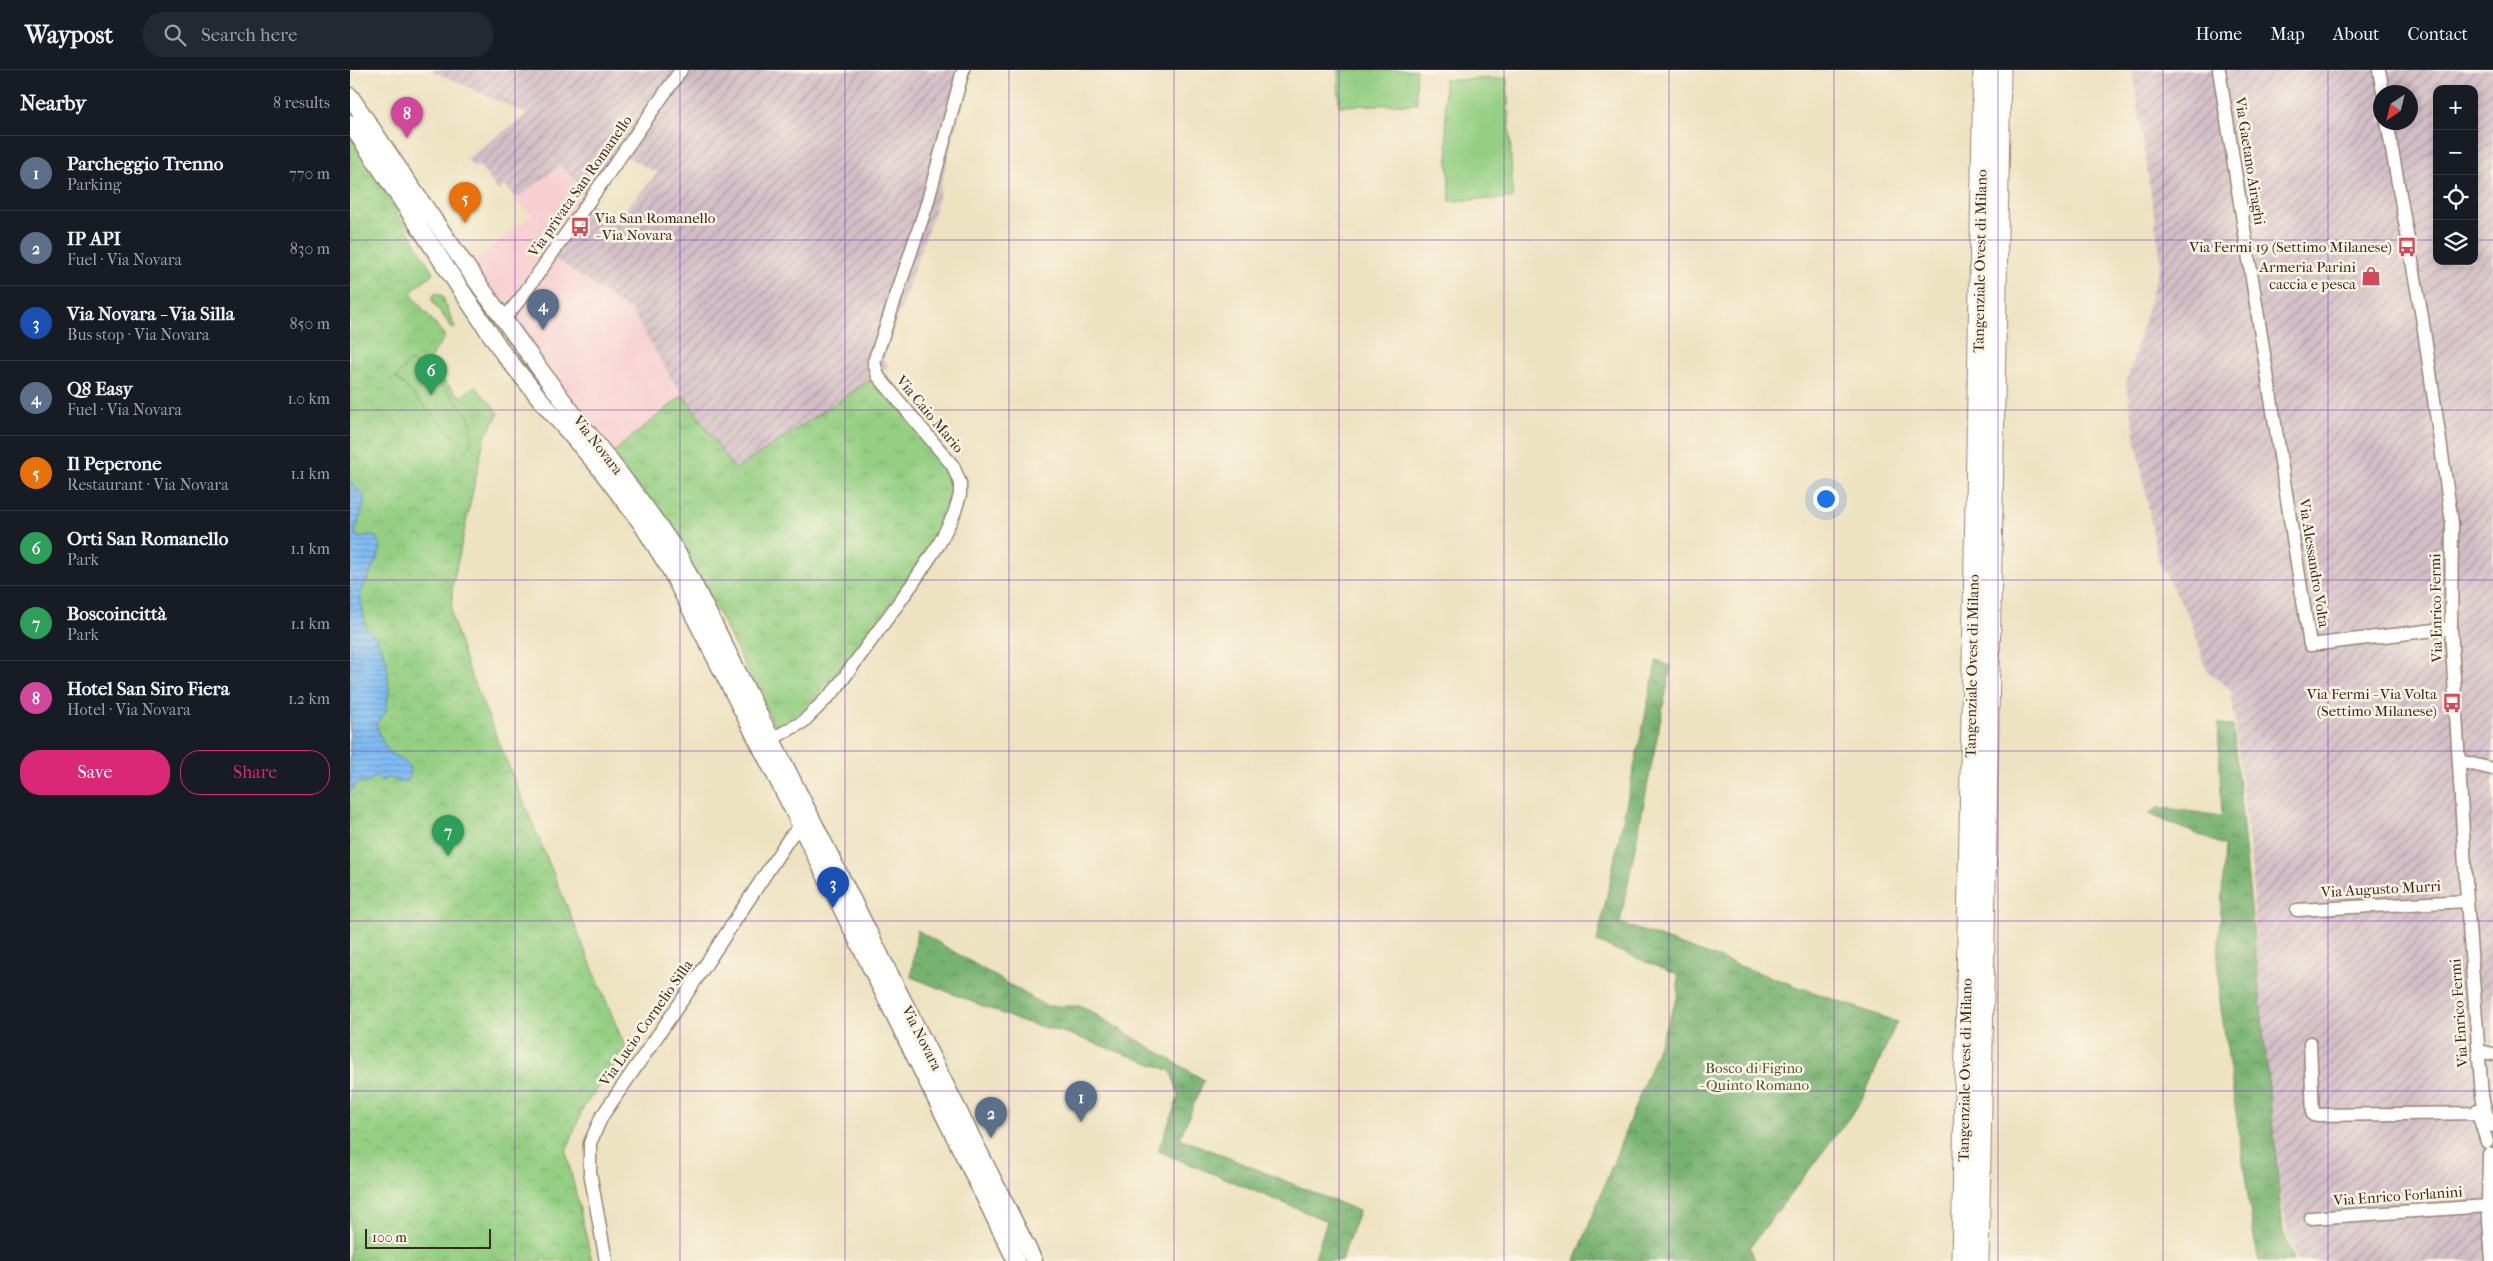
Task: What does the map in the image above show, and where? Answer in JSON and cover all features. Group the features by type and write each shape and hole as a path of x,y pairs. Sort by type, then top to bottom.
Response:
{"highway":[{"name":"Tangenziale Ovest di Milano","path":"1961,1261 1984,70"},
{"name":"Tangenziale Ovest di Milano","path":"1979,1261 2001,70"}],"main road":[{"name":"Via Novara","path":"350,96 504,319 662,530 680,557 766,743"},
{"name":"Via Novara","path":"350,123 503,353 544,405 597,464 655,544 766,743 1034,1261"},
{"path":"489,331 504,319"},
{"name":"Via Novara","path":"806,821 1016,1261"}],"street":[{"name":"Via privata San Romanello","path":"504,319 522,298 681,70"},
{"name":"Via Caio Mario","path":"766,743 803,722 835,690 939,544 954,514 960,495 960,484 953,466 878,376 874,362 927,204 963,70"},
{"name":"Via Gaetano Airaghi","path":"2219,70 2268,375"},
{"path":"2379,70 2382,85"},
{"name":"Via Enrico Fermi","path":"2388,130 2422,317 2452,523 2451,628 2482,1113"},
{"name":"Via Alessandro Volta","path":"2268,375 2310,645 2451,628"},
{"path":"2459,762 2493,769"},
{"name":"Via Lucio Cornelio Silla","path":"606,1261 590,1172 590,1143 602,1116 687,993 790,836 806,821"},
{"name":"Via Augusto Murri","path":"2297,910 2467,901"},
{"path":"2310,1043 2313,1115 2482,1113"},
{"path":"2479,1051 2493,1054"},
{"path":"2482,1113 2493,1126"},
{"path":"2482,1113 2491,1154 2488,1206 2492,1261"},
{"name":"Via Enrico Forlanini","path":"2311,1218 2488,1206"}],"shaded area":[{"path":"431,70 970,70 935,209 883,359 889,367 735,470 672,379 632,312 546,252 582,198 615,221 658,173 616,152 588,191 559,166 516,199 506,186 498,191 479,165 474,168 467,159 527,114"},
{"path":"2132,70 2493,70 2493,1261 2297,1261 2287,1233 2261,1065 2252,867 2231,690 2207,671 2190,618 2158,561 2126,384 2161,261"},
{"path":"559,166 588,191 546,252 632,312 683,395 612,453 546,368 473,263 532,215 516,199"}],"green space":[{"path":"1338,70 1416,70 1417,104 1339,106"},
{"path":"1507,78 1513,198 1450,201 1444,80"},
{"path":"350,130 433,273 410,293 445,336 426,365 461,397 475,386 499,413 484,439 452,588 452,618 466,663 626,1049 583,1108 566,1152 592,1261 350,1261"},
{"path":"436,293 442,295 455,328 452,328 433,302 432,297"},
{"path":"410,361 433,378 467,414 472,432 467,450 396,377"},
{"path":"875,377 952,472 957,488 930,547 879,620 797,720 775,726 719,614 677,541 612,453 683,395 735,470"},
{"name":"Bosco di Figino - Quinto Romano","path":"1657,660 1671,667 1620,923 1897,1022 1861,1102 1750,1247 1755,1261 1575,1261 1678,996 1678,975 1597,942"},
{"path":"2218,723 2233,726 2283,1231 2294,1261 2259,1261 2254,1238 2220,1001 2218,958 2225,846 2149,814 2159,807 2222,816"},
{"path":"917,930 1046,1006 1082,1006 1204,1080 1180,1138 1359,1211 1341,1261 1314,1261 1327,1221 1158,1151 1179,1096 1171,1071 1069,1034 1020,1021 911,977"}],"water":[{"path":"350,481 364,496 364,505 355,532 359,538 369,535 376,537 380,545 380,552 360,595 366,628 377,638 387,661 389,690 386,712 376,724 387,749 406,762 410,769 410,774 408,781 399,782 390,778 381,781 375,776 368,783 362,782 358,784 350,792"}],"place":[{"name":"Hotel San Siro Fiera","path":"407,138"},
{"name":"Il Peperone","path":"465,223"},
{"name":"Via San Romanello - Via Novara","path":"580,227"},
{"name":"Via Fermi 19 (Settimo Milanese)","path":"2407,247"},
{"name":"Armeria Parini caccia e pesca","path":"2371,276"},
{"name":"Q8 Easy","path":"543,330"},
{"name":"Orti San Romanello","path":"431,395"},
{"name":"Via Fermi - Via Volta (Settimo Milanese)","path":"2452,703"},
{"name":"Boscoincittà","path":"448,856"},
{"name":"Via Novara - Via Silla","path":"833,908"},
{"name":"Parcheggio Trenno","path":"1081,1122"},
{"name":"IP API","path":"991,1138"}]}
